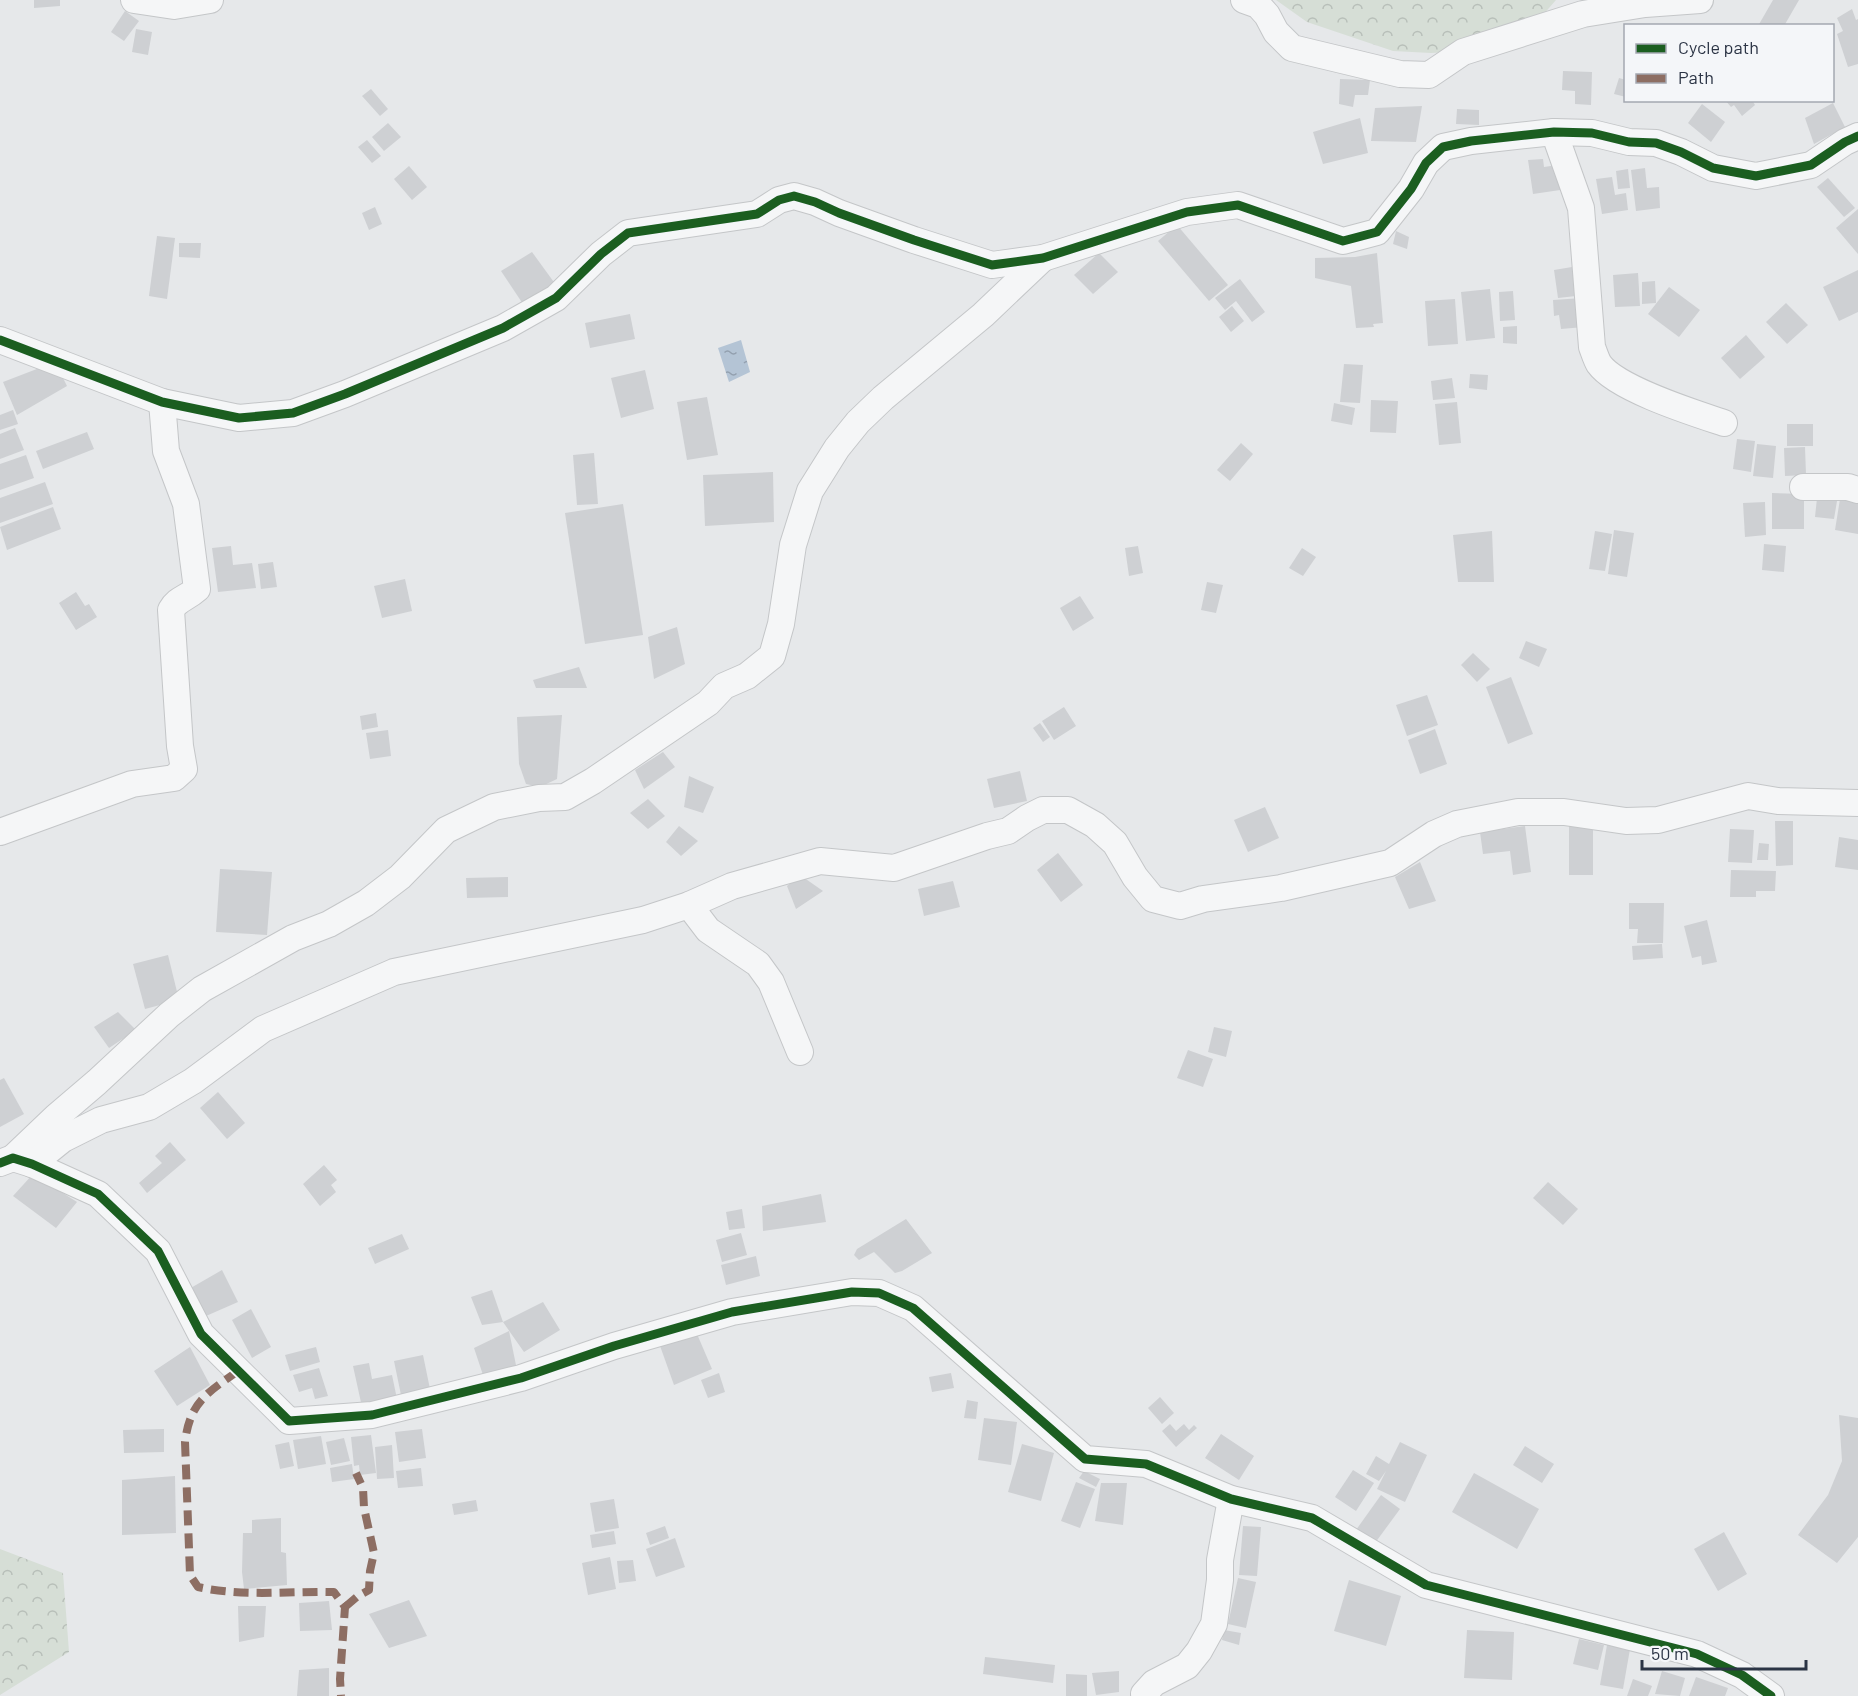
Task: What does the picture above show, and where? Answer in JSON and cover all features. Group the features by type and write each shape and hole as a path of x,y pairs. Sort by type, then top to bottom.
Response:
{"street":[{"path":"134,0 174,6 210,0"},
{"path":"1244,0 1258,5 1267,15 1276,32 1292,48 1400,74 1429,75 1463,52 1583,14 1645,4 1700,0"},
{"path":"1554,132 1581,208 1592,347 1599,364 1612,376 1672,406 1724,423"},
{"path":"0,340 162,402 239,418 294,413 503,328 556,298 601,254 628,233 758,214 779,200 794,196 914,240 992,265 1043,258 1188,212 1238,205 1343,241 1377,232 1411,189 1426,163 1443,147 1471,141 1554,132 1592,133 1629,142 1656,143 1713,168 1756,176 1811,165 1858,136"},
{"path":"15,1162 56,1117 169,1015 202,989 292,938 329,924 366,903 400,877 446,830 494,807 539,798 565,797 593,781 708,703 724,686 747,676 772,656 781,624 793,545 810,491 837,448 882,398 983,315 1043,258"},
{"path":"0,832 132,784 174,778 184,769 180,746 171,610 176,602 188,597 196,588 186,504 166,451 162,402"},
{"path":"1803,487 1848,487 1858,490"},
{"path":"15,1162 101,1120 149,1107 193,1081 263,1029 394,972 643,920 689,905 732,886 820,861 894,868 1008,831 1043,810 1068,810 1095,825 1115,843 1135,877 1153,899 1180,906 1203,899 1281,888 1389,863 1434,834 1457,824 1518,812 1564,812 1626,821 1658,820 1748,796 1778,801 1858,803"},
{"path":"689,905 708,930 758,964 775,991 800,1052"},
{"path":"15,1162 98,1194 158,1251 201,1334 289,1421 372,1415 521,1378 614,1346 732,1312 852,1292 879,1293 913,1308 1085,1459 1146,1464 1231,1499 1312,1518 1426,1584 1697,1654 1742,1675 1771,1696"},
{"path":"1144,1694 1154,1683 1187,1666 1200,1651 1214,1624 1220,1581 1220,1560 1231,1499"}],"green space":[{"path":"1276,0 1556,0 1542,16 1450,52 1431,53 1393,51 1307,22"},
{"path":"0,1549 63,1573 69,1652 0,1695"}],"water":[{"path":"741,340 750,372 729,382 718,348"}],"building":[{"path":"34,0 60,0 60,6 34,8"},
{"path":"1773,0 1799,0 1785,24 1759,24"},
{"path":"1852,9 1856,20 1858,19 1858,64 1848,67 1837,34 1843,31 1837,18"},
{"path":"125,11 139,21 124,41 111,32"},
{"path":"136,29 152,32 148,55 132,52"},
{"path":"1563,71 1592,72 1591,105 1575,104 1575,91 1562,90"},
{"path":"1619,78 1624,79 1624,96 1614,94"},
{"path":"1340,79 1370,80 1368,95 1355,95 1353,107 1339,104"},
{"path":"371,89 388,109 380,116 362,96"},
{"path":"1727,102 1753,102 1755,105 1742,116 1734,105 1731,107"},
{"path":"1833,103 1845,127 1814,144 1805,118"},
{"path":"1702,104 1725,122 1711,142 1688,123"},
{"path":"1422,106 1416,142 1371,141 1375,108"},
{"path":"1457,109 1479,110 1479,125 1456,124"},
{"path":"1360,118 1368,153 1323,164 1313,132"},
{"path":"388,123 401,137 384,151 372,137"},
{"path":"367,140 381,156 372,163 358,147"},
{"path":"1543,159 1544,167 1564,164 1567,189 1533,194 1528,160"},
{"path":"409,166 427,187 412,200 394,179"},
{"path":"1645,168 1647,188 1659,187 1660,208 1636,211 1631,170"},
{"path":"1628,169 1630,188 1618,189 1616,171"},
{"path":"1612,177 1615,195 1626,193 1628,210 1602,214 1596,179"},
{"path":"1828,178 1855,208 1844,217 1817,187"},
{"path":"375,207 382,224 369,230 362,213"},
{"path":"1858,209 1858,254 1836,228"},
{"path":"1177,225 1228,285 1209,301 1158,241"},
{"path":"1396,231 1409,237 1407,249 1393,244"},
{"path":"157,236 175,238 167,299 149,296"},
{"path":"179,243 201,243 200,258 179,257"},
{"path":"532,252 556,285 525,307 501,271"},
{"path":"1099,253 1118,272 1093,294 1074,275"},
{"path":"1377,253 1383,323 1373,324 1374,327 1356,328 1351,286 1315,278 1315,258 1355,257"},
{"path":"1572,267 1576,296 1558,298 1554,270"},
{"path":"1858,270 1858,312 1839,321 1823,287"},
{"path":"1638,273 1640,306 1615,307 1613,275"},
{"path":"1240,279 1265,312 1252,322 1236,301 1225,310 1215,298"},
{"path":"1655,281 1656,303 1642,304 1642,282"},
{"path":"1669,287 1700,310 1679,337 1648,314"},
{"path":"1490,289 1495,338 1466,341 1461,292"},
{"path":"1513,291 1515,320 1500,321 1499,292"},
{"path":"1582,298 1584,327 1561,329 1559,315 1554,316 1553,300"},
{"path":"1455,299 1458,344 1428,346 1425,301"},
{"path":"1786,303 1808,325 1787,344 1766,322"},
{"path":"1232,306 1244,321 1231,332 1219,317"},
{"path":"630,314 635,339 590,348 585,323"},
{"path":"1517,326 1517,344 1503,343 1503,327"},
{"path":"1746,335 1765,357 1740,379 1721,358"},
{"path":"55,362 67,386 17,415 3,382"},
{"path":"1344,364 1363,365 1360,403 1340,402"},
{"path":"645,370 654,409 621,418 611,378"},
{"path":"1470,374 1488,375 1487,390 1469,388"},
{"path":"1452,378 1455,398 1433,400 1431,381"},
{"path":"707,397 718,455 687,460 677,402"},
{"path":"1371,400 1398,401 1396,433 1370,432"},
{"path":"1457,402 1461,443 1439,445 1435,404"},
{"path":"1334,403 1355,408 1352,425 1331,421"},
{"path":"13,410 18,424 0,430 0,415"},
{"path":"1787,424 1813,424 1813,446 1787,446"},
{"path":"15,428 24,450 0,459 0,434"},
{"path":"87,432 94,449 43,469 36,451"},
{"path":"1737,439 1755,441 1751,472 1733,469"},
{"path":"1241,443 1253,454 1230,481 1217,470"},
{"path":"1757,444 1776,446 1773,478 1753,476"},
{"path":"1805,447 1806,475 1785,476 1784,448"},
{"path":"594,453 598,504 577,505 573,455"},
{"path":"26,455 34,478 0,490 0,464"},
{"path":"773,472 774,522 705,526 703,475"},
{"path":"45,482 53,504 0,523 0,498"},
{"path":"1772,493 1804,494 1804,529 1772,529"},
{"path":"1817,498 1837,501 1834,519 1815,517"},
{"path":"1840,499 1858,501 1858,534 1835,530"},
{"path":"1765,502 1766,535 1745,537 1743,503"},
{"path":"623,504 643,635 585,644 565,513"},
{"path":"53,507 61,529 7,550 0,527"},
{"path":"1614,530 1634,533 1627,577 1608,574"},
{"path":"1492,531 1494,582 1458,582 1453,535"},
{"path":"1595,531 1612,534 1605,571 1589,569"},
{"path":"1764,544 1786,546 1784,572 1762,570"},
{"path":"231,546 233,565 252,563 256,588 218,592 212,548"},
{"path":"1138,546 1143,573 1129,576 1125,548"},
{"path":"1302,548 1316,557 1303,576 1289,568"},
{"path":"273,562 277,587 261,589 258,564"},
{"path":"405,579 412,611 382,618 374,586"},
{"path":"1207,582 1223,585 1216,613 1201,610"},
{"path":"76,592 85,606 89,604 97,617 76,630 59,603"},
{"path":"1080,596 1094,618 1073,631 1060,608"},
{"path":"677,627 685,664 654,679 648,637"},
{"path":"1526,641 1547,649 1539,667 1519,658"},
{"path":"1473,653 1490,669 1477,682 1461,665"},
{"path":"579,667 587,688 536,688 533,680"},
{"path":"1511,677 1533,734 1508,744 1486,687"},
{"path":"1427,695 1438,725 1407,736 1396,705"},
{"path":"1064,707 1076,726 1054,740 1042,721"},
{"path":"376,713 378,727 362,730 360,716"},
{"path":"562,715 557,779 540,787 526,784 519,764 517,717"},
{"path":"1040,723 1050,737 1043,742 1033,728"},
{"path":"1435,729 1447,764 1420,774 1408,740"},
{"path":"388,730 391,756 370,759 366,733"},
{"path":"663,752 675,767 644,789 635,770"},
{"path":"1020,771 1027,801 994,808 987,779"},
{"path":"689,776 714,787 703,813 684,807"},
{"path":"648,799 665,816 648,829 630,813"},
{"path":"1265,807 1279,838 1248,852 1234,820"},
{"path":"1775,821 1793,821 1793,865 1776,866"},
{"path":"1593,825 1593,875 1569,875 1569,826"},
{"path":"679,826 698,841 681,856 666,842"},
{"path":"1525,826 1531,872 1513,875 1510,851 1483,854 1480,832"},
{"path":"1730,829 1754,830 1752,863 1728,862"},
{"path":"1839,837 1858,840 1858,870 1835,867"},
{"path":"1759,843 1769,844 1768,860 1757,860"},
{"path":"1058,853 1083,885 1061,902 1037,870"},
{"path":"1420,862 1436,901 1409,909 1395,877"},
{"path":"220,869 272,872 267,935 216,932"},
{"path":"1731,870 1776,871 1775,891 1756,891 1756,897 1730,897"},
{"path":"800,875 823,891 796,909 787,886"},
{"path":"508,877 508,897 467,898 466,878"},
{"path":"953,881 960,907 924,916 918,889"},
{"path":"1629,903 1664,903 1663,943 1637,943 1638,929 1629,929"},
{"path":"1707,920 1717,962 1702,965 1701,956 1692,958 1684,926"},
{"path":"1662,944 1663,958 1633,960 1632,946"},
{"path":"168,955 179,1000 145,1009 133,964"},
{"path":"118,1012 136,1030 109,1048 94,1027"},
{"path":"1214,1027 1232,1031 1226,1057 1208,1052"},
{"path":"1188,1050 1213,1059 1203,1087 1177,1078"},
{"path":"4,1078 24,1114 0,1127 0,1080"},
{"path":"218,1092 245,1123 227,1139 200,1108"},
{"path":"170,1142 186,1160 147,1193 139,1183 162,1163 155,1156"},
{"path":"324,1165 337,1180 331,1185 336,1192 320,1206 303,1184"},
{"path":"33,1174 77,1202 56,1228 13,1196"},
{"path":"1548,1182 1578,1209 1563,1225 1533,1198"},
{"path":"821,1194 826,1222 763,1231 762,1206"},
{"path":"742,1209 745,1228 729,1230 726,1212"},
{"path":"906,1219 932,1253 895,1273 874,1252 859,1260 854,1255 857,1249"},
{"path":"741,1233 747,1255 722,1262 716,1240"},
{"path":"402,1234 409,1249 375,1264 368,1248"},
{"path":"756,1256 760,1276 726,1285 721,1265"},
{"path":"222,1270 238,1302 206,1316 189,1289"},
{"path":"492,1290 503,1322 482,1325 471,1297"},
{"path":"543,1302 560,1330 524,1352 503,1322"},
{"path":"251,1309 271,1347 252,1358 232,1320"},
{"path":"694,1327 712,1369 674,1385 659,1343"},
{"path":"509,1331 517,1370 484,1378 474,1348"},
{"path":"190,1347 210,1385 177,1406 154,1371"},
{"path":"316,1347 320,1362 290,1371 285,1355"},
{"path":"423,1355 430,1389 401,1395 394,1361"},
{"path":"369,1363 372,1379 392,1375 397,1399 362,1407 353,1366"},
{"path":"319,1368 328,1396 315,1399 312,1388 299,1392 293,1375"},
{"path":"719,1373 725,1392 708,1398 701,1380"},
{"path":"951,1373 954,1388 932,1392 929,1377"},
{"path":"1160,1397 1174,1413 1162,1424 1148,1408"},
{"path":"967,1400 978,1402 976,1419 964,1418"},
{"path":"1839,1415 1858,1418 1858,1537 1837,1563 1798,1535 1828,1495 1842,1461"},
{"path":"984,1418 1017,1422 1011,1465 978,1460"},
{"path":"1170,1424 1176,1431 1184,1424 1189,1430 1194,1425 1197,1428 1176,1447 1162,1431"},
{"path":"164,1429 164,1452 124,1453 123,1430"},
{"path":"422,1429 426,1458 399,1462 395,1432"},
{"path":"1221,1434 1254,1456 1239,1480 1205,1458"},
{"path":"371,1435 376,1473 360,1475 359,1465 354,1466 351,1437"},
{"path":"321,1436 326,1464 298,1469 293,1440"},
{"path":"344,1438 350,1461 331,1465 326,1442"},
{"path":"289,1442 294,1466 280,1469 275,1445"},
{"path":"1400,1442 1427,1455 1405,1502 1377,1489 1386,1471 1379,1481 1366,1474 1376,1456 1389,1464"},
{"path":"1022,1444 1054,1453 1041,1501 1008,1492"},
{"path":"392,1445 394,1478 377,1479 375,1447"},
{"path":"1525,1446 1554,1464 1542,1483 1513,1465"},
{"path":"352,1464 354,1479 332,1482 330,1468"},
{"path":"421,1468 423,1486 398,1488 396,1471"},
{"path":"1353,1470 1374,1483 1356,1511 1335,1497"},
{"path":"1084,1471 1100,1479 1096,1487 1079,1478"},
{"path":"1474,1473 1539,1509 1517,1549 1452,1512"},
{"path":"175,1476 176,1533 122,1535 122,1480"},
{"path":"1076,1482 1095,1489 1080,1528 1061,1521"},
{"path":"1101,1483 1127,1483 1123,1525 1095,1521"},
{"path":"1381,1495 1400,1509 1375,1543 1356,1530"},
{"path":"614,1499 619,1528 595,1532 590,1503"},
{"path":"476,1500 478,1511 454,1515 452,1504"},
{"path":"281,1518 281,1552 286,1553 287,1585 244,1589 243,1533 252,1533 252,1520"},
{"path":"665,1526 669,1538 650,1545 646,1533"},
{"path":"1243,1526 1261,1527 1257,1576 1239,1575"},
{"path":"614,1531 616,1544 592,1548 590,1535"},
{"path":"1724,1532 1747,1574 1718,1591 1694,1549"},
{"path":"675,1538 685,1567 656,1577 646,1549"},
{"path":"610,1557 616,1589 588,1595 582,1563"},
{"path":"633,1560 636,1581 619,1583 617,1561"},
{"path":"1238,1578 1256,1582 1246,1628 1228,1624"},
{"path":"1349,1580 1401,1596 1386,1646 1334,1631"},
{"path":"409,1600 427,1636 389,1648 369,1614"},
{"path":"329,1601 332,1630 300,1631 299,1603"},
{"path":"238,1606 266,1606 264,1637 239,1642"},
{"path":"1224,1630 1241,1633 1239,1645 1222,1640"},
{"path":"1467,1630 1514,1632 1512,1680 1464,1678"},
{"path":"1579,1639 1604,1645 1598,1670 1573,1664"},
{"path":"1607,1645 1630,1649 1623,1689 1600,1685"},
{"path":"985,1657 1055,1665 1053,1683 983,1674"},
{"path":"329,1668 329,1696 297,1696 299,1670"},
{"path":"1119,1671 1119,1692 1096,1695 1092,1673"},
{"path":"1662,1671 1685,1678 1680,1696 1655,1694"},
{"path":"1066,1674 1087,1675 1087,1696 1066,1696"},
{"path":"1696,1677 1728,1688 1725,1696 1689,1696"},
{"path":"1633,1679 1652,1686 1648,1696 1627,1696"}],"marked path":[{"path":"238,1371 202,1400 187,1428 185,1442 190,1575 198,1587 215,1590 249,1593 334,1592 345,1607 341,1696"},
{"path":"345,1607 369,1590 374,1553 364,1508 363,1488 356,1473"}],"cycle path":[{"path":"0,340 162,402 239,418 293,413 345,394 503,328 556,298 601,254 628,233 757,214 779,200 794,196 914,240 992,265 1043,258 1187,212 1238,205 1343,241 1377,232 1411,189 1426,163 1443,147 1471,141 1554,132 1592,133 1629,142 1656,143 1713,168 1756,176 1811,165 1858,136"},
{"path":"0,1163 13,1158 32,1164 98,1194 158,1251 201,1334 289,1421 372,1415 521,1378 614,1346 732,1312 852,1292 879,1293 913,1308 1085,1459 1146,1464 1231,1499 1312,1518 1426,1585 1697,1654 1742,1675 1771,1696"}]}
